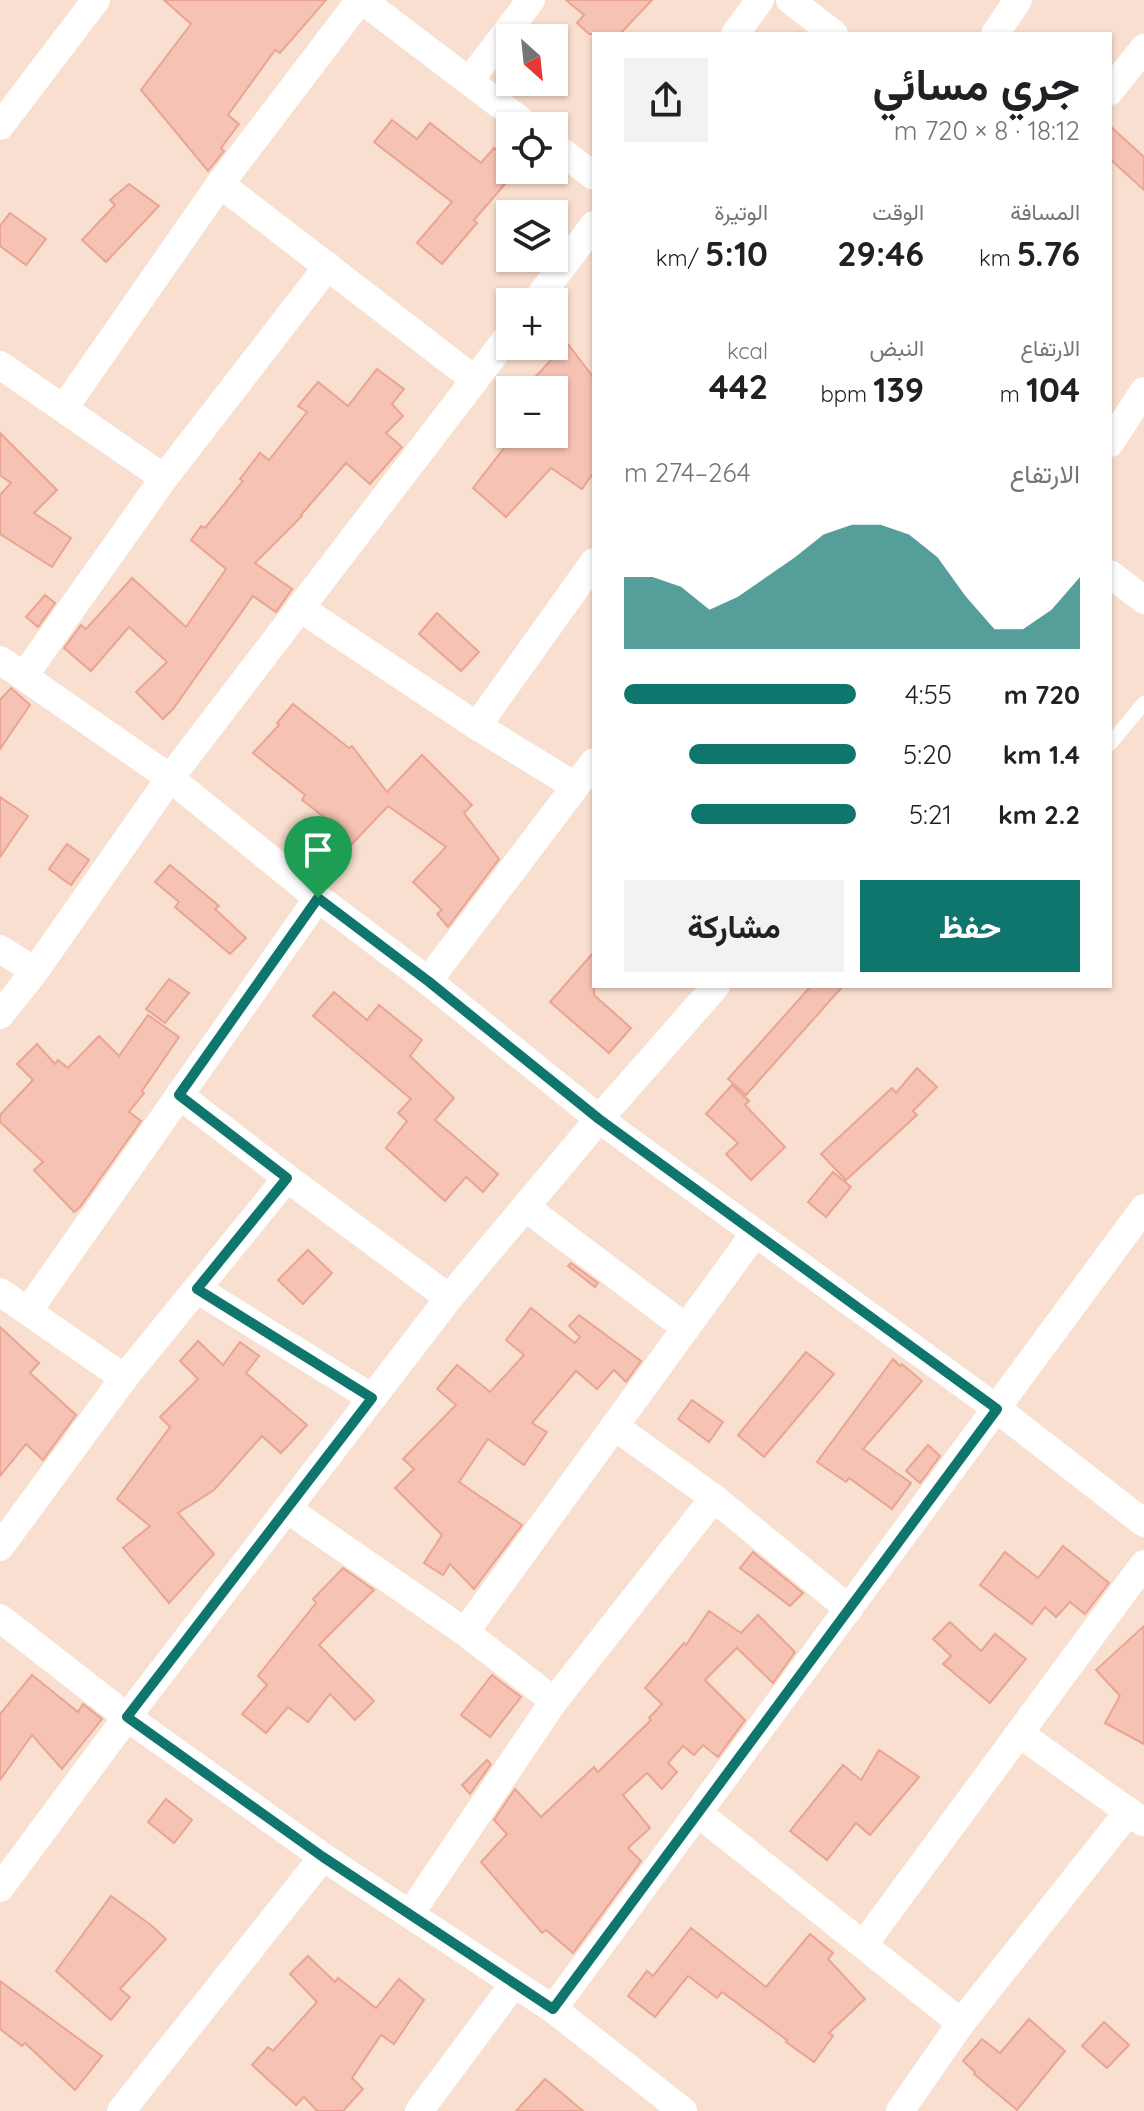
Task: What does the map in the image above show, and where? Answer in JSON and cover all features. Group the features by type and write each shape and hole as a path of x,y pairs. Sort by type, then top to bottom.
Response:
{"street":[{"path":"0,126 96,0"},
{"path":"64,408 220,184 361,0 510,112"},
{"path":"469,81 531,0"},
{"path":"736,32 760,0"},
{"path":"790,0 831,32"},
{"path":"996,32 1018,0"},
{"path":"1112,88 1144,48"},
{"path":"568,156 592,174"},
{"path":"220,184 475,380"},
{"path":"546,288 592,228"},
{"path":"328,266 12,668 170,778 599,1119 997,1409 1144,1523"},
{"path":"0,1015 35,971 170,778 496,352"},
{"path":"0,365 164,478"},
{"path":"1112,440 1144,391"},
{"path":"477,726 592,565"},
{"path":"1112,576 1144,600"},
{"path":"300,608 477,726 575,786"},
{"path":"428,981 592,765"},
{"path":"28,1311 318,898"},
{"path":"0,949 35,971"},
{"path":"0,1888 127,1717 449,1298 714,988"},
{"path":"179,1095 449,1298"},
{"path":"0,1547 124,1378 287,1178"},
{"path":"525,1207 686,1328"},
{"path":"553,2009 997,1409 1139,1224"},
{"path":"465,1632 755,1233"},
{"path":"197,1289 372,1398"},
{"path":"0,1292 124,1378"},
{"path":"614,1426 714,1498 849,1609"},
{"path":"410,1914 554,1701 714,1498"},
{"path":"287,1509 465,1632 554,1701"},
{"path":"864,1944 1144,1564"},
{"path":"0,1618 127,1717 323,1857 553,2009 683,2111"},
{"path":"900,2111 961,2023 1136,1817 1020,1734"},
{"path":"698,1813 961,2023"},
{"path":"121,2111 323,1857"},
{"path":"419,2111 513,1985"}],"lane":[{"path":"1112,742 1144,703"}],"shaded area":[{"path":"0,0 1144,0 1144,2111 0,2111"}],"building":[{"path":"164,0 326,0 280,53 275,50 228,115 239,124 208,171 141,90 191,24"},
{"path":"566,0 652,0 622,32 589,34 577,23 584,15"},
{"path":"392,120 417,139 430,123 481,163 494,148 496,150 496,184 505,184 442,264 417,243 452,202 374,142"},
{"path":"1112,128 1144,157 1144,190 1112,161"},
{"path":"129,184 159,206 106,262 82,240 115,205 110,200"},
{"path":"10,213 46,239 26,265 0,246 0,226"},
{"path":"568,344 592,375 592,475 582,489 551,468 506,517 473,488 504,448 568,448 568,376 536,376 551,360 568,360"},
{"path":"377,369 404,389 392,404 403,416 386,433 402,447 370,484 346,463 302,516 255,563 292,589 276,612 253,596 163,719 136,692 167,662 129,627 91,671 64,648 81,625 86,629 132,578 186,627 226,569 191,540 201,526 205,528 243,481 240,479 260,453 269,460 307,412 298,406 318,382 348,406"},
{"path":"0,433 57,490 34,513 71,538 52,567 0,534 0,495 11,483 0,475"},
{"path":"45,595 55,603 38,627 26,617"},
{"path":"437,613 479,652 461,671 419,634"},
{"path":"11,688 30,705 0,749 0,700"},
{"path":"293,704 349,748 352,746 387,792 422,755 472,805 464,813 499,859 448,927 437,914 442,910 413,882 446,847 388,806 350,846 333,831 337,827 302,800 305,795 253,753 279,725 277,723"},
{"path":"0,797 28,816 0,857"},
{"path":"67,844 89,860 71,885 49,869"},
{"path":"170,865 219,906 215,909 246,938 230,954 175,907 179,902 155,882"},
{"path":"592,954 594,995 631,1028 609,1053 550,1002"},
{"path":"169,979 189,993 165,1023 146,1009"},
{"path":"809,988 841,988 746,1095 728,1079"},
{"path":"334,992 367,1020 379,1005 422,1040 410,1056 454,1098 435,1120 498,1174 483,1192 466,1177 445,1201 386,1148 407,1121 398,1113 411,1099 313,1016"},
{"path":"148,1015 179,1037 129,1112 141,1121 74,1212 34,1170 43,1162 0,1122 0,1115 33,1080 17,1064 37,1044 55,1064 58,1060 68,1068 99,1036 119,1056"},
{"path":"917,1068 937,1087 913,1111 917,1115 846,1180 821,1154 892,1088 896,1093"},
{"path":"732,1085 749,1101 745,1105 785,1147 751,1180 726,1154 738,1143 706,1114"},
{"path":"833,1172 851,1187 826,1217 808,1202"},
{"path":"308,1250 332,1273 303,1304 278,1280"},
{"path":"571,1263 598,1283 595,1287 568,1266"},
{"path":"531,1308 575,1343 580,1337 569,1326 579,1315 641,1361 626,1382 614,1370 597,1389 576,1371 532,1423 547,1432 524,1465 488,1439 459,1482 522,1525 474,1589 450,1564 443,1575 424,1563 442,1535 395,1488 414,1469 403,1459 456,1405 437,1389 457,1365 490,1392 524,1355 506,1340"},
{"path":"0,1327 39,1363 30,1373 76,1415 43,1460 26,1444 0,1476"},
{"path":"198,1341 223,1365 240,1342 259,1356 246,1373 307,1425 281,1453 262,1436 214,1490 178,1513 214,1554 169,1603 123,1548 150,1526 117,1499 170,1427 160,1417 198,1379 180,1361"},
{"path":"806,1352 834,1374 764,1457 738,1435"},
{"path":"893,1359 922,1381 863,1449 911,1483 892,1509 849,1478 846,1482 817,1462"},
{"path":"692,1400 723,1422 709,1442 678,1419"},
{"path":"928,1445 940,1456 920,1483 906,1471"},
{"path":"1063,1546 1109,1583 1085,1614 1070,1602 1056,1617 1045,1607 1032,1624 980,1585 1005,1552 1038,1578"},
{"path":"753,1552 803,1593 790,1606 740,1568"},
{"path":"343,1568 374,1590 319,1645 374,1701 355,1720 330,1694 308,1722 288,1707 266,1733 242,1714 267,1685 258,1676 316,1603 313,1599"},
{"path":"709,1611 741,1633 758,1615 795,1652 773,1683 737,1648 705,1680 745,1720 718,1757 703,1745 694,1755 683,1746 668,1763 677,1772 662,1789 647,1773 623,1795 650,1828 628,1848 641,1861 573,1953 546,1930 542,1933 481,1862 507,1834 494,1820 515,1789 541,1817 594,1767 598,1772 651,1720 649,1718 662,1704 645,1688 684,1643 686,1645"},
{"path":"950,1622 981,1651 995,1634 1026,1659 990,1703 943,1664 951,1656 933,1639"},
{"path":"1144,1626 1144,1744 1105,1723 1120,1696 1096,1670"},
{"path":"32,1675 78,1712 83,1704 102,1719 62,1769 32,1735 0,1780 0,1714"},
{"path":"492,1675 521,1697 490,1737 461,1715"},
{"path":"879,1750 919,1777 870,1835 856,1823 827,1860 790,1831 843,1765 861,1780"},
{"path":"487,1760 491,1764 470,1794 462,1785"},
{"path":"166,1799 192,1820 174,1843 148,1822"},
{"path":"111,1896 166,1939 120,1989 130,1997 111,2020 56,1971"},
{"path":"691,1928 766,1987 810,1934 833,1953 828,1959 865,1999 829,2033 833,2036 814,2062 722,1992 717,1998 688,1976 655,2017 628,1996 647,1971 653,1976"},
{"path":"308,1956 335,1982 338,1978 376,2008 399,1979 424,2000 394,2044 381,2035 352,2078 363,2089 343,2111 317,2111 304,2097 296,2105 252,2065 268,2047 273,2051 317,2002 290,1974"},
{"path":"0,1981 102,2056 75,2090 25,2043 22,2046 0,2029"},
{"path":"1029,2019 1065,2051 1017,2110 963,2061 982,2039 1000,2053"},
{"path":"1104,2022 1129,2045 1107,2068 1082,2046"},
{"path":"545,2079 583,2111 516,2111"}],"route":[{"path":"318,898 428,981 599,1119 997,1409 553,2009 323,1857 127,1717 372,1398 197,1289 287,1178 179,1095 318,898"}]}
